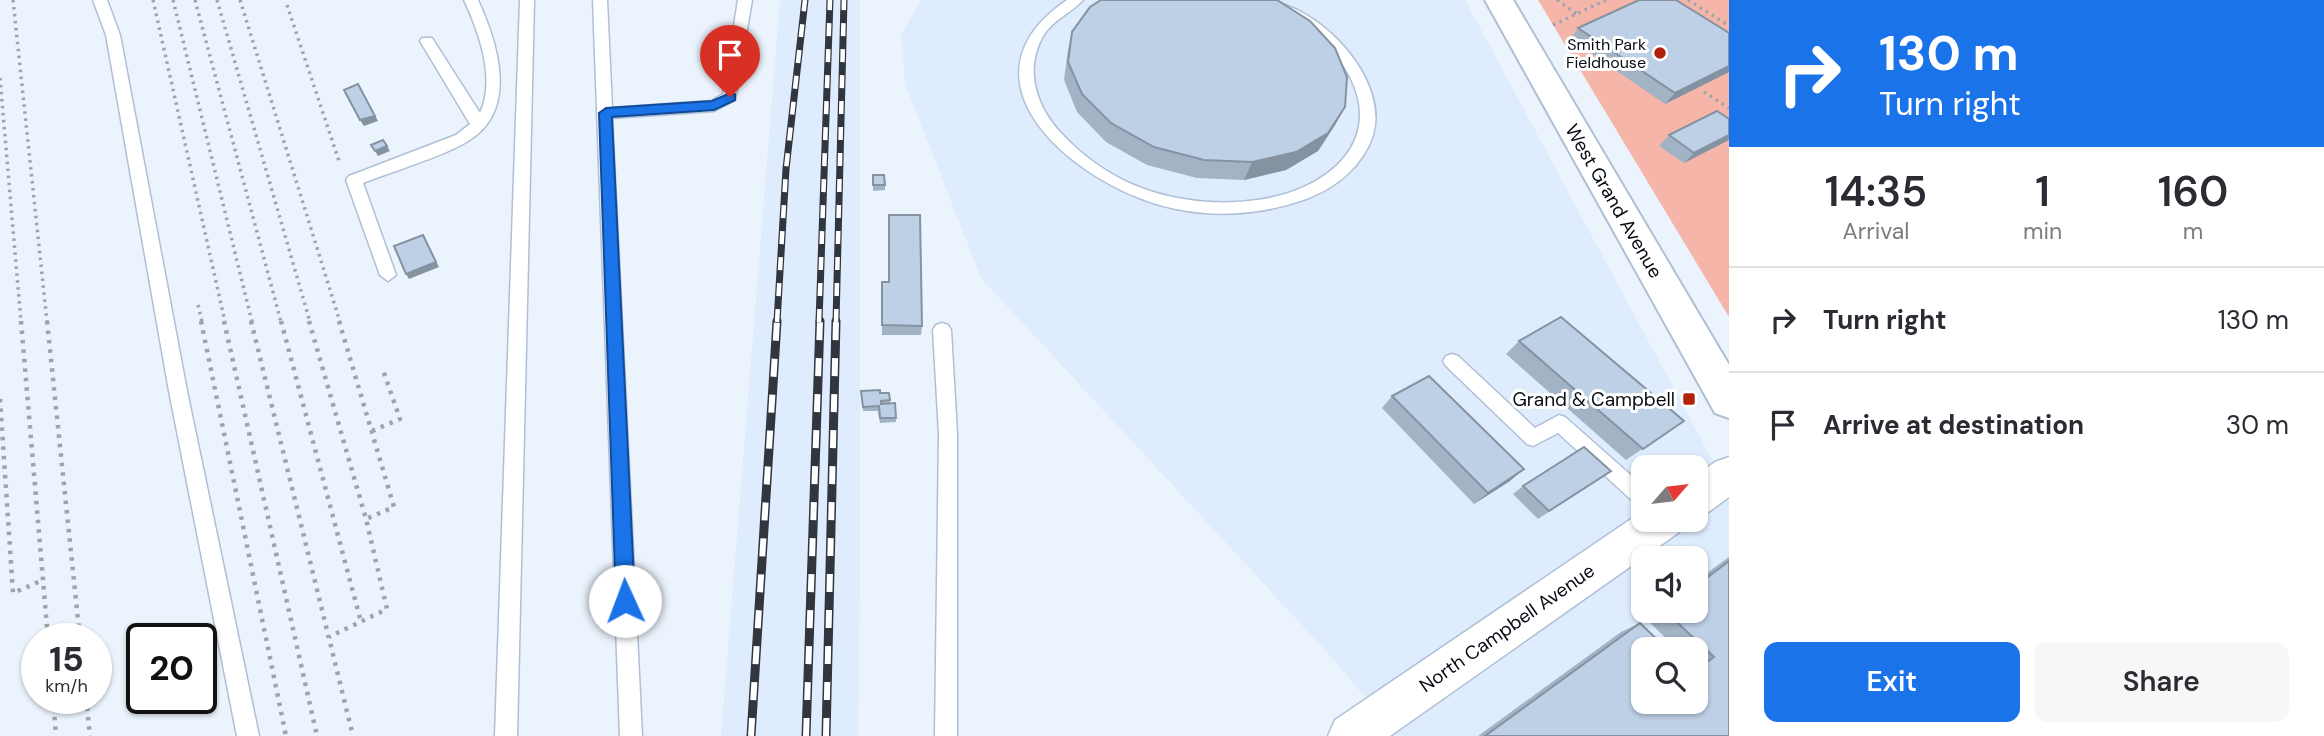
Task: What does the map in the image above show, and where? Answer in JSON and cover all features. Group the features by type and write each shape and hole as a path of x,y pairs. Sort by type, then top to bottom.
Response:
{"main road":[{"name":"West Grand Avenue","path":"1499,0 1729,401"}],"street":[{"path":"1708,490 1729,475"},
{"name":"North Campbell Avenue","path":"1351,736 1647,532"}],"lane":[{"path":"100,0 113,35 178,391 248,736"},
{"path":"388,275 354,180 466,136 490,107 492,90 489,45 471,0"},
{"path":"506,736 527,0"},
{"path":"600,0 631,736"},
{"path":"606,113 714,106 730,97 745,0"},
{"path":"1076,0 1052,17 1033,42 1027,71 1032,102 1051,134 1083,163 1125,187 1173,202 1223,209 1272,205 1314,192 1345,170 1364,143 1369,112 1362,81 1343,52 1314,26 1266,0"},
{"path":"427,41 478,124"},
{"path":"942,330 948,434 946,736"},
{"path":"1452,361 1533,438 1559,423 1631,487"}],"path":[{"path":"13,0 78,623"},
{"path":"153,0 317,736"},
{"path":"173,0 353,736"},
{"path":"195,0 361,622"},
{"path":"217,0 366,519 387,609 329,637"},
{"path":"240,0 394,507 366,519"},
{"path":"1557,0 1577,14"},
{"path":"1553,25 1606,0"},
{"path":"1688,0 1729,26"},
{"path":"288,5 343,172 354,180"},
{"path":"0,78 47,623"},
{"path":"1704,92 1729,108"},
{"path":"198,305 286,736"},
{"path":"372,431 400,419 383,370"},
{"path":"0,399 13,593 43,580"},
{"path":"55,714 57,736"},
{"path":"88,714 90,736"}],"shaded area":[{"path":"780,0 860,0 858,736 721,736"},
{"path":"921,0 1465,0 1729,491 1729,736 1398,736 1326,651 981,278 905,83 901,35"},
{"path":"1538,0 1729,0 1729,317"}],"building":[{"path":"1101,0 1277,0 1310,21 1335,48 1347,77 1345,107 1328,133 1296,152 1252,162 1204,160 1154,147 1111,123 1082,94 1068,62 1072,32 1090,7"},
{"name":"Smith Park Fieldhouse","path":"1639,0 1676,0 1729,33 1729,66 1675,93 1578,28"},
{"path":"358,84 375,116 360,120 344,90"},
{"path":"1717,111 1729,119 1729,135 1694,153 1669,135"},
{"path":"383,140 387,146 375,151 371,145"},
{"path":"873,175 884,175 885,185 873,185"},
{"path":"889,215 920,215 922,326 882,325 882,282 889,282"},
{"path":"423,235 436,262 406,274 394,246"},
{"path":"1561,317 1684,421 1643,449 1519,341"},
{"path":"1429,376 1524,469 1488,493 1392,396"},
{"path":"880,390 880,393 889,393 890,400 881,401 881,404 895,403 896,418 880,418 879,406 863,407 861,391"},
{"path":"1584,447 1611,471 1549,511 1523,486"},
{"path":"1729,561 1729,736 1485,736 1640,623 1655,637 1631,637 1631,714 1708,714 1708,661 1714,657 1708,651 1708,637 1693,637 1678,623 1708,623 1708,577"}],"railway":[{"path":"777,322 786,169 805,0"},
{"path":"819,322 830,0"},
{"path":"836,322 844,0"},
{"path":"751,736 777,321"},
{"path":"806,736 820,321"},
{"path":"826,736 836,321"}],"place":[{"name":"Smith Park Fieldhouse","path":"1660,53"},
{"name":"Grand & Campbell","path":"1689,399"}],"route":[{"path":"625,601 606,113 714,106 730,97"}]}
